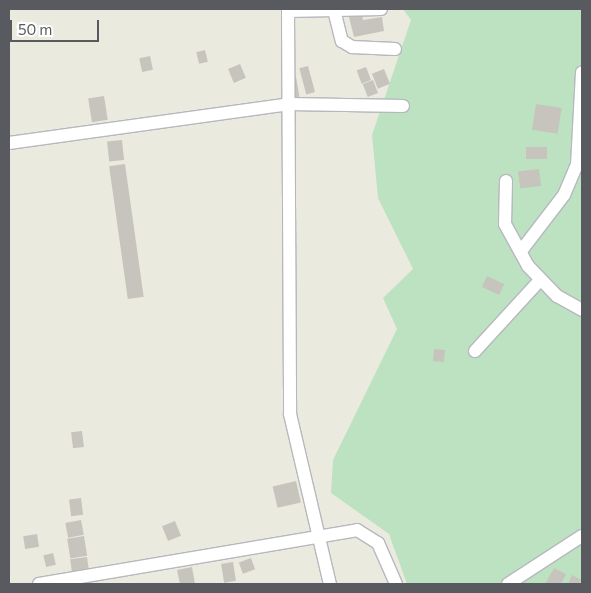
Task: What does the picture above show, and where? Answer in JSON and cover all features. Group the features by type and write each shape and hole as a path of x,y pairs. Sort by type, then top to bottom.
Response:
{"street":[{"path":"330,584 290,414 288,10 381,9"},
{"path":"334,10 342,42 352,47 395,49"},
{"path":"521,251 564,195 579,164 582,72"},
{"path":"9,143 289,104 403,106"},
{"path":"506,181 505,224 540,280 582,310"},
{"path":"475,351 540,280"},
{"path":"40,584 319,534 357,530 368,534 378,543 396,584"},
{"path":"508,584 582,536"}],"green space":[{"path":"403,9 582,9 582,584 407,584 389,534 331,493 333,460 397,329 383,298 413,269 378,198 372,135 411,20"}],"building":[{"path":"362,14 363,20 382,17 384,31 354,37 349,17"},
{"path":"205,50 208,62 199,64 196,52"},
{"path":"150,56 153,70 142,72 139,58"},
{"path":"240,64 246,78 234,83 228,69"},
{"path":"308,66 315,92 306,94 299,68"},
{"path":"366,67 371,80 362,84 357,71"},
{"path":"384,69 390,84 378,89 372,74"},
{"path":"296,77 300,99 293,100 289,78"},
{"path":"373,80 378,93 368,97 363,84"},
{"path":"104,96 108,120 92,122 88,99"},
{"path":"536,104 562,108 558,134 532,130"},
{"path":"122,140 124,160 109,161 107,142"},
{"path":"526,147 547,147 547,159 526,159"},
{"path":"125,164 144,297 128,299 109,166"},
{"path":"539,169 541,186 520,188 518,172"},
{"path":"487,276 504,284 499,295 482,287"},
{"path":"434,349 445,350 444,362 433,361"},
{"path":"82,431 84,447 73,448 71,432"},
{"path":"296,481 301,502 278,508 273,486"},
{"path":"81,498 83,515 71,516 69,499"},
{"path":"81,520 84,535 68,538 65,523"},
{"path":"175,521 181,536 168,541 162,526"},
{"path":"37,534 39,547 25,549 23,536"},
{"path":"84,536 87,556 70,558 67,539"},
{"path":"53,553 56,565 46,567 43,555"},
{"path":"87,557 89,571 72,573 70,559"},
{"path":"251,558 255,569 243,574 239,562"},
{"path":"233,562 236,581 224,583 221,564"},
{"path":"192,567 195,584 180,584 177,570"},
{"path":"554,568 566,574 561,584 545,584"},
{"path":"572,575 581,580 579,584 568,584"}]}
